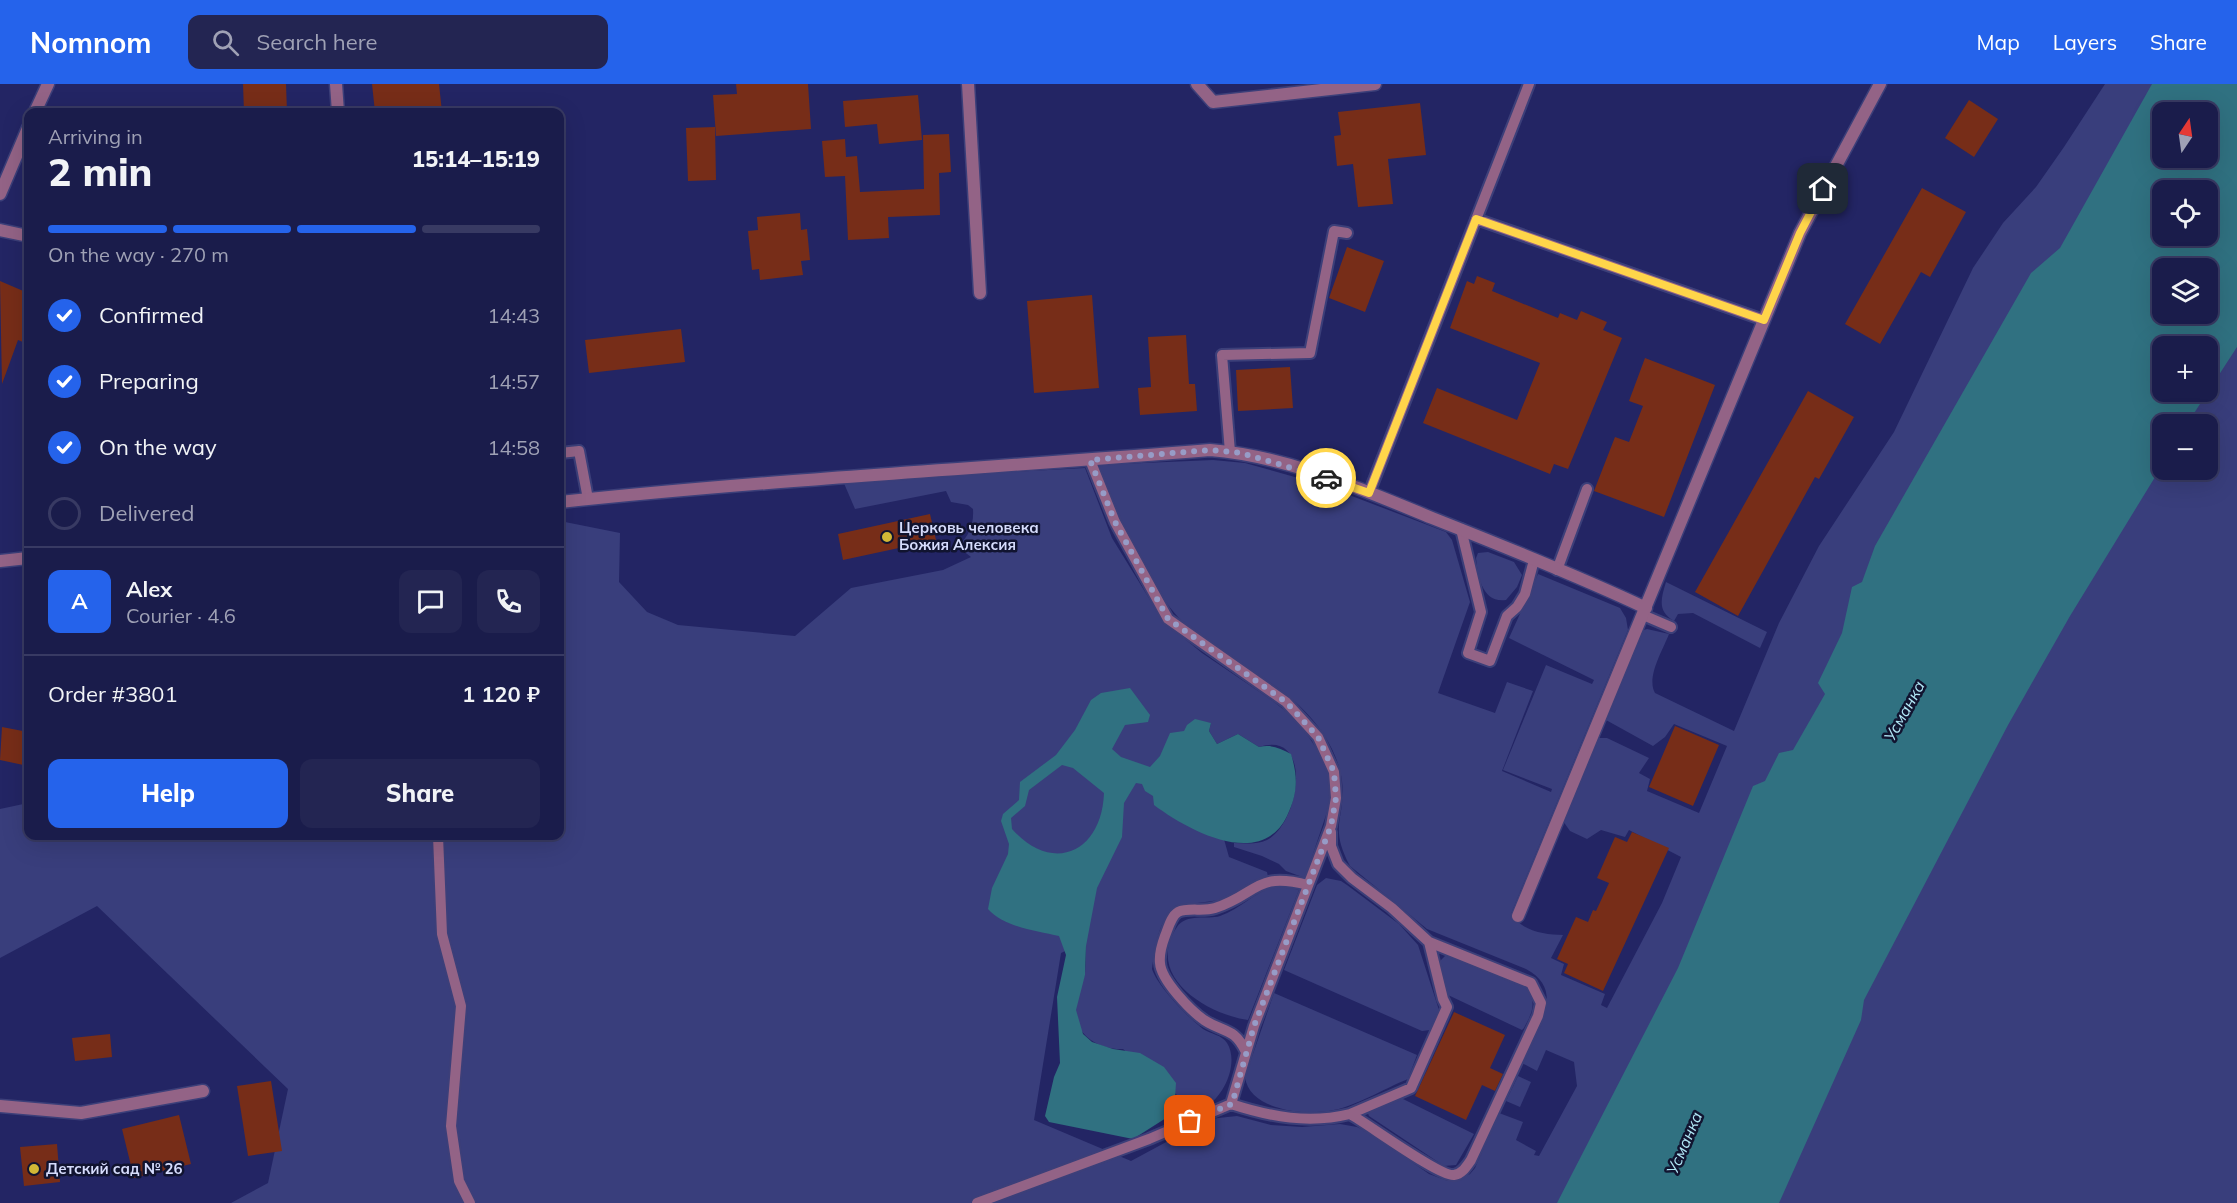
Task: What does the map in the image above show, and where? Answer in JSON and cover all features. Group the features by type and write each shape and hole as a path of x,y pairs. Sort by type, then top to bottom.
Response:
{"street":[{"path":"37,108 48,84"},
{"path":"336,84 338,108"},
{"path":"968,84 980,293"},
{"path":"1197,84 1213,102 1375,84"},
{"path":"1518,916 1800,233 1880,84"},
{"path":"0,194 24,137"},
{"path":"0,230 24,235"},
{"path":"564,502 710,486 1210,450 1230,452 1275,461 1369,493 1534,560 1644,611"},
{"path":"0,561 24,558"},
{"path":"0,1106 81,1113 203,1091"}],"lane":[{"path":"1369,493 1529,84"},
{"path":"1476,219 1764,320"},
{"path":"1230,452 1222,355 1310,353 1334,231 1347,233"},
{"path":"564,453 579,451 588,499"},
{"path":"1090,460 1115,522 1168,619 1286,702 1318,737 1334,772 1336,798 1331,826 1331,846 1338,864 1429,942 1525,979 1538,994 1541,1008 1538,1016 1471,1160 1460,1173 1449,1175 1437,1170 1350,1114"},
{"path":"1557,570 1587,489"},
{"path":"1461,530 1481,612 1468,653 1490,661 1507,616 1522,601 1534,560"},
{"path":"1644,611 1671,627"},
{"path":"1232,1104 1246,1052 1331,826"},
{"path":"438,840 442,934 461,1006 451,1126 459,1181 470,1203"},
{"path":"1246,1052 1239,1037 1206,1021 1182,998 1162,973 1160,963 1164,938 1175,915 1180,911 1219,907 1257,886 1277,879 1308,885"},
{"path":"977,1203 1149,1139 1232,1104 1281,1117 1327,1120 1350,1114 1411,1088 1447,1007 1429,942"}],"shaded area":[{"path":"2105,84 2237,84 2237,1203 231,1203 268,1183 288,1089 97,906 0,958 0,809 24,804 24,840 564,840 564,522 620,533 619,582 647,612 678,625 795,636 851,588 943,570 971,557 958,547 970,530 973,509 968,505 951,502 946,491 855,509 843,481 1085,468 1112,538 1163,621 1202,653 1273,701 1299,722 1320,754 1330,779 1331,800 1305,878 1286,871 1279,864 1262,856 1234,847 1234,843 1263,842 1278,830 1287,816 1293,798 1296,780 1294,764 1288,752 1276,745 1259,747 1238,734 1217,744 1209,731 1211,723 1191,722 1229,857 1267,872 1268,877 1220,900 1175,906 1161,927 1156,944 1152,969 1167,993 1203,1029 1219,1036 1227,1043 1231,1068 1225,1086 1205,1107 1183,1118 1174,1113 1177,1095 1123,1049 1113,1049 1088,1038 1078,1024 1075,1015 1075,1005 1085,973 1086,941 1061,953 1034,1120 1131,1161 1209,1119 1237,1116 1271,1125 1302,1127 1340,1124 1357,1127 1372,1134 1429,1174 1448,1181 1458,1180 1470,1174 1475,1168 1499,1113 1523,1122 1516,1140 1536,1151 1534,1155 1539,1156 1577,1086 1574,1062 1546,1050 1537,1071 1522,1063 1545,1013 1547,1000 1545,989 1538,978 1526,969 1427,929 1350,866 1340,841 1339,831 1343,794 1341,775 1336,757 1324,735 1311,718 1280,690 1209,644 1177,616 1149,576 1137,554 1097,465 1213,460 1245,463 1323,485 1446,532 1452,540 1470,602 1438,693 1495,713 1507,682 1533,691 1502,771 1551,792 1552,789 1503,770 1546,665 1592,684 1594,680 1509,638 1538,574 1620,608 1626,618 1628,630 1511,914 1521,924 1534,931 1563,935 1551,958 1564,964 1561,975 1605,994 1601,1005 1607,1008 1662,903 1681,857 1629,830 1625,837 1601,830 1587,839 1570,831 1563,821 1598,738 1607,738 1649,758 1639,773 1650,779 1647,791 1699,813 1727,746 1674,724 1665,737 1653,746 1606,720 1641,631 1647,629 1669,634 1654,672 1655,693 1734,731 1779,623 1819,546 1894,432 1973,268 2003,223 2036,187"},
{"path":"1488,552 1514,562 1522,575 1517,587 1506,600 1491,597 1486,593 1480,580 1476,558 1478,553"},
{"path":"1666,582 1767,632 1760,648 1693,613 1678,614 1674,621 1663,609 1662,599"},
{"path":"1326,878 1341,881 1347,885 1399,924 1418,945 1439,1010 1430,1030 1422,1031 1284,970 1317,885"},
{"path":"1281,885 1299,890 1248,1020 1215,1010 1184,990 1174,976 1168,961 1169,945 1177,927 1191,918 1215,917 1228,913 1264,890"},
{"path":"1445,956 1452,956 1525,987 1533,1003 1524,1028 1522,1030 1448,995 1440,961"},
{"path":"1274,993 1417,1055 1408,1079 1359,1102 1329,1111 1292,1111 1266,1103 1256,1097 1245,1077"},
{"path":"1518,1076 1531,1082 1520,1107 1506,1101"},
{"path":"1401,1098 1474,1134 1456,1165 1444,1166 1369,1116 1367,1111"}],"water":[{"name":"Усманка","path":"2152,84 2237,84 2237,347 2218,376 2218,336 2152,336 2152,402 2201,402 2194,414 2152,414 2153,480 2070,616 2008,725 1864,1000 1861,1020 1779,1203 1557,1203 1678,968 1753,786 1765,781 1779,753 1793,750 1825,694 1818,683 1842,633 1852,587 1862,582 1875,546 2031,273 2060,248"},
{"path":"1130,688 1150,715 1148,722 1125,725 1112,749 1121,757 1150,767 1160,756 1170,733 1184,731 1187,725 1195,719 1211,723 1209,731 1217,744 1238,734 1259,747 1275,747 1291,754 1296,778 1295,792 1287,816 1275,832 1260,841 1243,843 1224,840 1186,825 1154,805 1153,796 1145,791 1142,784 1136,783 1124,803 1122,837 1097,888 1086,946 1085,975 1076,1010 1083,1034 1092,1042 1113,1049 1140,1053 1164,1067 1176,1083 1174,1113 1133,1139 1049,1122 1045,1116 1054,1077 1060,1063 1057,997 1066,955 1059,936 1011,924 988,909 992,888 1008,854 1009,844 1001,821 1003,814 1019,800 1020,782 1056,755 1075,730 1091,700 1101,693","holes":["1062,765 1073,768 1104,793 1101,813 1095,830 1085,842 1073,850 1059,853 1043,851 1028,843 1012,829 1011,818 1025,806 1029,790"]}],"building":[{"path":"243,84 286,84 287,108 244,108"},
{"path":"372,84 439,84 442,108 375,108"},
{"path":"736,84 808,84 811,129 716,136 713,95 737,94"},
{"path":"918,95 922,140 879,144 877,124 845,127 843,101"},
{"path":"1969,100 1998,119 1974,157 1945,138"},
{"path":"1420,103 1426,155 1388,159 1393,204 1358,207 1353,164 1337,166 1334,136 1341,135 1338,112"},
{"path":"715,127 716,180 688,181 686,128"},
{"path":"949,134 951,172 939,173 940,215 888,217 889,238 848,240 845,176 825,177 822,141 845,139 846,157 857,156 860,192 924,189 923,135"},
{"path":"1922,188 1966,212 1930,277 1921,272 1880,344 1845,324"},
{"path":"800,213 801,230 807,229 810,260 801,261 803,275 760,280 759,269 752,270 748,231 758,230 757,217"},
{"path":"1347,247 1384,261 1365,312 1329,298"},
{"path":"1477,276 1495,283 1492,291 1558,318 1560,313 1577,320 1581,311 1607,322 1603,330 1622,338 1568,469 1554,464 1550,474 1423,423 1437,388 1517,420 1540,363 1450,328 1467,281 1474,284"},
{"path":"0,281 24,291 24,342 18,340 2,384"},
{"path":"1092,295 1099,388 1034,393 1027,301"},
{"path":"681,329 685,362 589,373 585,340"},
{"path":"1186,335 1189,384 1195,384 1197,411 1140,415 1138,388 1151,387 1148,337"},
{"path":"1645,358 1715,385 1664,517 1594,491 1615,437 1629,442 1643,406 1629,401"},
{"path":"1290,367 1293,408 1238,411 1236,370"},
{"path":"1808,391 1854,417 1819,479 1815,477 1738,616 1695,592"},
{"name":"Церковь человека Божия Алексия","path":"930,514 936,540 843,560 838,534"},
{"path":"1675,726 1719,745 1693,806 1649,787"},
{"path":"2,727 24,731 24,765 0,760"},
{"path":"1632,832 1669,848 1603,991 1564,973 1568,964 1557,959 1576,917 1588,922 1593,910 1596,911 1609,883 1597,878 1615,837 1627,842"},
{"path":"1454,1012 1505,1035 1490,1068 1503,1074 1495,1091 1482,1085 1466,1120 1415,1096"},
{"path":"110,1034 112,1057 75,1061 72,1038"},
{"path":"271,1081 282,1151 248,1156 237,1086"},
{"path":"179,1115 191,1164 134,1178 122,1129"},
{"path":"57,1144 60,1182 24,1186 20,1147"}],"way so far":[{"path":"1190,1121 1232,1104 1254,1026 1331,826 1336,785 1328,755 1318,737 1286,702 1197,642 1168,619 1115,522 1096,480 1090,460 1210,450 1241,453 1275,461 1326,478"}],"place":[{"name":"Церковь человека Божия Алексия","path":"887,537"},
{"name":"Детский сад № 26","path":"34,1169"}],"route":[{"path":"1326,478 1369,493 1476,219 1764,320 1786,272 1800,233 1823,189"}]}
